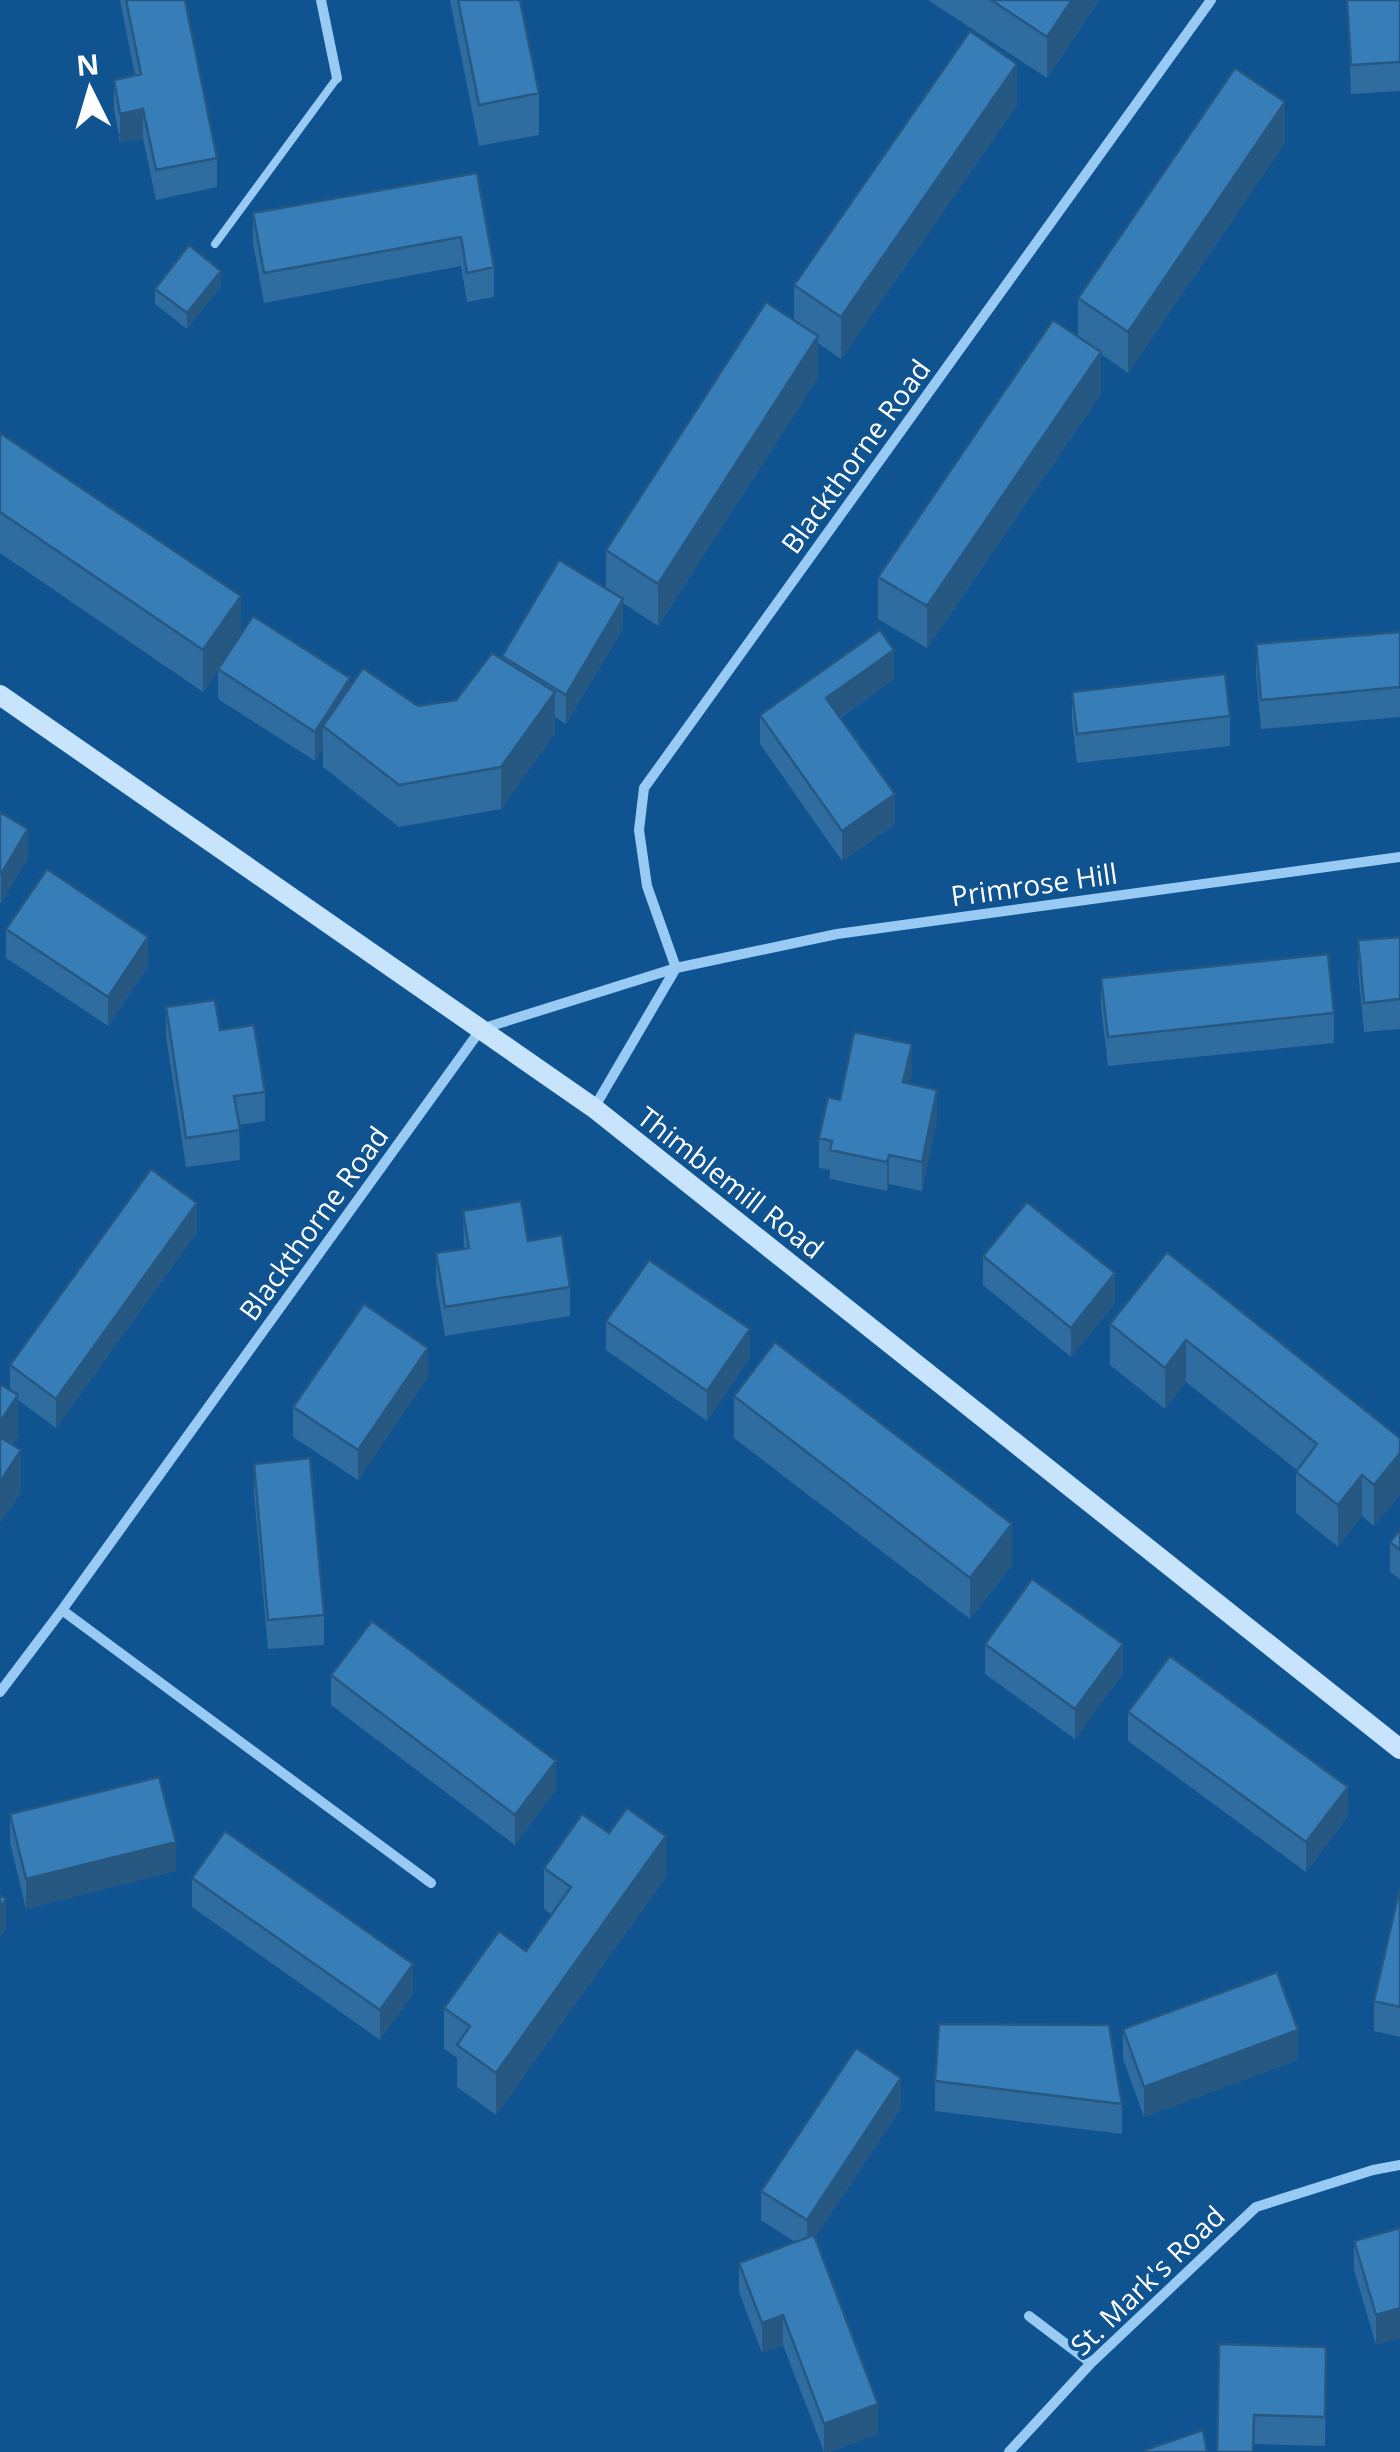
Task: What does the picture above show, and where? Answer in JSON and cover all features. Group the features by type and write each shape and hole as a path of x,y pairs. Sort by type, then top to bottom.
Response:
{"main road":[{"name":"Thimblemill Road","path":"0,695 594,1108 1400,1749"}],"street":[{"path":"321,0 336,78"},
{"name":"Blackthorne Road","path":"676,968 647,886 638,830 644,788 1210,0"},
{"name":"Primrose Hill","path":"676,968 837,934 1400,857"},
{"path":"481,1029 676,968"},
{"path":"594,1108 676,968"},
{"name":"Blackthorne Road","path":"0,1692 481,1029"},
{"path":"62,1610 432,1883"},
{"name":"St. Mark's Road","path":"1009,2452 1091,2364 1256,2207 1400,2165"},
{"path":"1029,2316 1091,2364"}],"lane":[{"path":"215,244 336,78"}],"building":[{"path":"126,0 185,0 217,158 156,170 143,109 120,114 114,80 141,74"},
{"path":"458,0 520,0 539,93 479,105"},
{"path":"991,0 1072,0 1047,37"},
{"path":"1347,0 1400,0 1400,62 1351,65"},
{"path":"970,31 1017,64 841,317 794,285"},
{"path":"1235,68 1285,102 1128,332 1078,298"},
{"path":"477,173 494,267 467,273 461,237 264,273 253,213"},
{"path":"189,245 221,271 187,313 155,289"},
{"path":"766,302 818,336 658,584 606,550"},
{"path":"1053,320 1101,352 927,606 878,577"},
{"path":"0,433 241,596 203,650 0,512"},
{"path":"559,560 623,599 566,695 502,656"},
{"path":"253,616 350,678 315,732 218,669"},
{"path":"880,630 894,650 826,698 895,794 842,831 760,715"},
{"path":"1400,632 1400,687 1261,700 1256,644"},
{"path":"492,653 555,692 501,767 399,785 323,726 363,668 418,706 456,700"},
{"path":"1225,674 1230,716 1077,734 1072,692"},
{"path":"0,812 28,829 1,874 0,873"},
{"path":"47,869 148,937 108,997 6,929"},
{"path":"1400,937 1400,999 1364,1003 1358,940"},
{"path":"1328,954 1334,1013 1108,1037 1101,978"},
{"path":"215,1000 220,1030 254,1025 265,1092 234,1096 240,1130 186,1138 166,1007"},
{"path":"854,1032 912,1044 903,1082 937,1090 922,1162 889,1155 887,1162 830,1150 832,1141 819,1138 828,1097 840,1100"},
{"path":"151,1169 197,1203 56,1399 10,1365"},
{"path":"521,1201 528,1241 562,1235 570,1287 445,1307 436,1253 469,1248 463,1211"},
{"path":"1027,1202 1115,1273 1071,1328 983,1256"},
{"path":"1167,1252 1400,1438 1400,1453 1374,1485 1362,1475 1338,1505 1296,1472 1317,1444 1186,1340 1165,1368 1110,1324"},
{"path":"649,1260 750,1329 707,1391 606,1321"},
{"path":"364,1304 428,1348 358,1450 293,1407"},
{"path":"775,1342 1012,1524 970,1578 734,1396"},
{"path":"0,1384 18,1395 0,1422"},
{"path":"0,1437 21,1450 0,1482"},
{"path":"310,1458 324,1615 268,1620 254,1464"},
{"path":"1400,1530 1400,1550 1390,1542"},
{"path":"1032,1579 1123,1644 1075,1709 985,1644"},
{"path":"372,1621 556,1761 515,1815 331,1675"},
{"path":"1170,1656 1348,1787 1306,1842 1128,1712"},
{"path":"159,1777 176,1842 26,1879 10,1814"},
{"path":"627,1808 666,1836 496,2073 457,2045 470,2026 444,2008 499,1931 526,1951 571,1887 544,1868 582,1814 609,1833"},
{"path":"225,1831 413,1964 380,2010 192,1878"},
{"path":"1400,1887 1400,2007 1374,2001"},
{"path":"1277,1972 1298,2030 1144,2087 1123,2029"},
{"path":"939,2024 1109,2025 1122,2104 935,2081"},
{"path":"856,2048 901,2078 807,2220 761,2191"},
{"path":"1400,2228 1400,2308 1376,2315 1354,2241"},
{"path":"814,2235 878,2404 824,2424 783,2315 762,2323 739,2263"},
{"path":"1219,2344 1326,2347 1325,2417 1254,2415 1253,2452 1217,2452"},
{"path":"1203,2430 1207,2452 1145,2450"}]}
